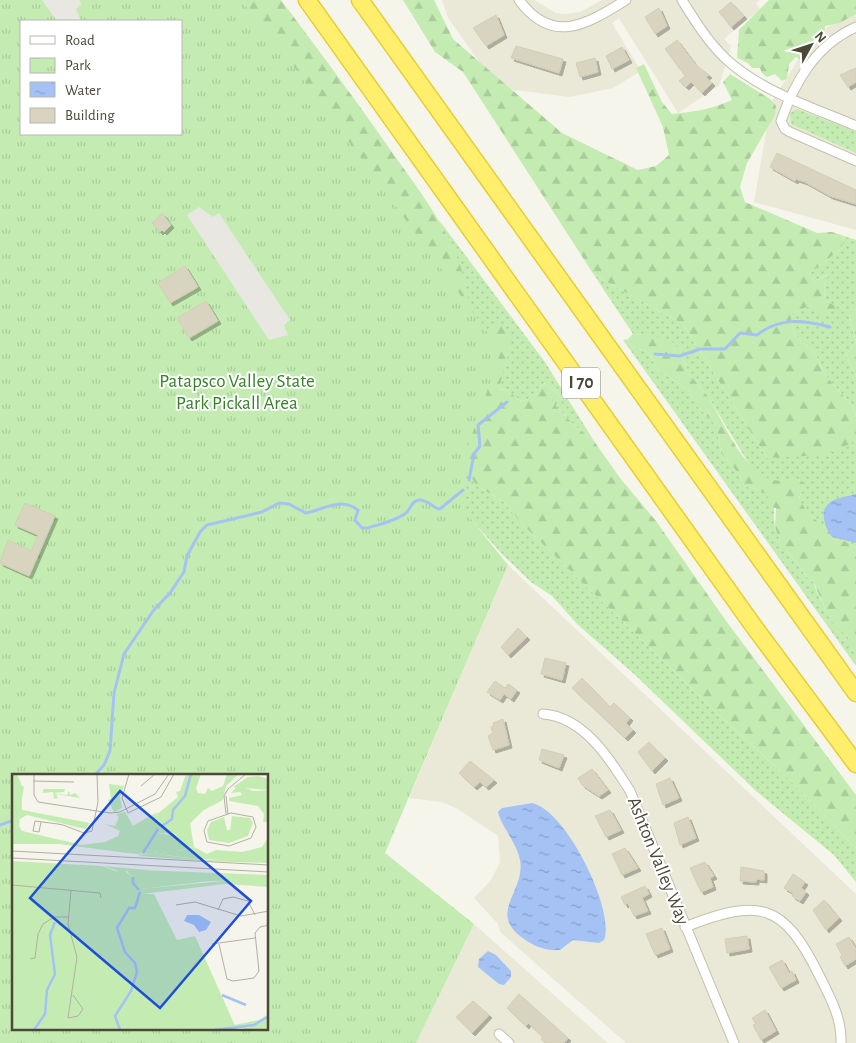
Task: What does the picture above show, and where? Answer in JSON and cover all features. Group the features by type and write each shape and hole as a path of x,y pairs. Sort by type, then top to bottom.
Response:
{"highway":[{"name":"I 70","path":"307,0 755,628 856,764"},
{"name":"I 70","path":"360,0 856,692"}],"street":[{"path":"519,0 538,20 560,28 586,24 626,0"},
{"path":"682,0 698,26 725,58 762,85 856,126"},
{"path":"856,27 834,40 811,61 790,97 782,121 785,130 856,160"},
{"name":"Ashton Valley Way","path":"543,714 554,714 573,723 592,741 615,768 630,791 734,1043"},
{"path":"685,927 722,912 737,909 753,909 770,914 786,924 806,948 832,1000 838,1016 841,1043"},
{"path":"499,1034 509,1043"}],"shaded area":[{"path":"42,0 79,0 82,4 76,9 81,20 56,20"},
{"path":"442,0 534,0 556,13 565,14 580,12 602,0 760,0 756,3 760,9 724,39 731,46 719,86 678,113 619,18 612,23 641,71 613,88 570,97 498,88 448,18"},
{"path":"856,12 856,230 754,202 771,103 803,52 814,40 826,28"},
{"path":"199,207 213,217 219,213 290,320 284,325 288,335 269,340 187,215"},
{"path":"508,565 856,894 856,1043 626,1043 500,932 498,924 474,898 491,880 500,862 498,836 456,808 441,802 409,798"},
{"path":"474,924 608,1043 416,1043"}],"green space":[{"name":"Patapsco Valley State Park Pickall Area","path":"0,0 241,0 299,73 501,351 468,446 463,509 508,565 385,853 474,924 416,1043 0,1043"},
{"path":"182,0 458,260 439,220 545,362 594,441 574,425 556,406 559,395 544,383 528,399 521,401 507,390 499,389 510,347 492,338 477,486 504,502 520,522 718,714 788,778 856,848 856,882 834,855 756,791 633,673 578,625 552,596 531,582 502,554 460,507 0,584 182,385"},
{"path":"182,0 281,0 361,108 440,223 460,265 469,311"},
{"path":"403,0 434,0 453,39 562,133 638,170 656,166 669,155 663,127 636,68 644,64 662,102 672,114 703,110 732,100 723,82 730,74 770,99 776,106 775,115 747,163 740,187 745,202 817,233 832,232 844,236 842,248 809,274 815,281 829,274 824,288 825,300 837,307 825,317 812,305 790,314 795,335 814,352 826,376 853,407 856,417 856,441 825,455 767,458 683,324 594,275 463,72 435,52"},
{"path":"769,0 856,0 856,14 840,23 825,26 824,38 820,42 810,43 812,48 811,54 801,60 796,57 789,64 787,79 782,81 775,74 767,77 760,68 752,68 748,63 737,58 739,30"},
{"path":"797,109 856,132 856,153 791,124 790,113"},
{"path":"844,236 856,240 856,309 849,315 856,342 846,355 856,377 856,417 853,407 826,376 814,352 795,335 790,314 812,305 837,307 825,300 824,288 828,274 815,281 809,274 842,248"},
{"path":"594,275 683,324 767,458 856,441 856,548 823,526 803,506 799,499 804,483 794,478 784,482 770,481 752,469 709,398 688,372 681,350 643,335 633,334"},
{"path":"856,309 856,342 849,314"},
{"path":"492,324 501,325 510,338 499,389 507,390 521,401 528,399 544,383 559,395 556,406 574,425 594,441 620,478 656,521 724,618 856,795 856,848 788,778 718,714 520,522 504,502 477,486 459,459 488,346 492,338 489,331"},
{"path":"633,334 664,338 680,348 689,373 710,400 733,442 754,469 766,477 779,481 794,478 805,483 799,498 809,513 832,533 856,548 856,653 849,645 848,637 833,624 813,581 807,577 779,540 775,527 776,508 769,507 767,498 770,496 757,489 743,486 740,475 721,453 717,426 695,404 689,390 658,370 649,353 632,346 628,339"},
{"path":"628,339 632,346 649,353 658,370 689,390 695,404 717,426 721,453 740,475 743,486 757,489 771,496 775,527 779,538 807,577 813,581 819,597 832,620 847,636 856,653 856,666 623,340"},
{"path":"856,342 856,377 846,355"}],"water":[{"path":"856,494 856,543 832,537 824,522 826,507 833,500"},
{"path":"532,803 545,809 559,823 585,862 595,885 606,926 604,940 599,943 573,940 560,950 546,949 524,939 513,929 508,920 510,902 520,872 520,860 516,847 498,812 502,808"},
{"path":"488,951 496,955 511,971 511,977 504,985 499,984 478,967 479,959"}],"building":[{"path":"731,2 744,16 731,27 719,12"},
{"path":"659,8 667,26 655,34 645,17"},
{"path":"496,15 504,35 486,46 473,28"},
{"path":"677,40 696,65 709,75 706,77 712,83 702,93 691,82 686,87 679,81 685,76 665,49"},
{"path":"516,46 563,59 559,73 511,58"},
{"path":"622,47 629,60 612,69 606,56"},
{"path":"595,58 598,72 580,77 576,63"},
{"path":"856,68 856,82 848,87 840,75"},
{"path":"777,153 856,190 856,204 830,196 805,182 796,179 795,181 770,167"},
{"path":"162,213 171,225 164,232 162,230 160,232 152,223"},
{"path":"185,266 198,287 170,303 158,283"},
{"path":"206,301 218,321 189,338 177,318"},
{"path":"25,503 55,516 29,576 0,563 8,540 31,551 38,535 15,525"},
{"path":"518,628 527,637 508,655 501,647"},
{"path":"545,658 566,663 562,680 541,674"},
{"path":"582,678 610,707 614,703 630,718 626,723 633,730 625,738 572,688"},
{"path":"495,681 505,688 508,684 517,690 511,699 504,694 500,700 487,692"},
{"path":"503,719 509,745 493,750 488,736 493,733 491,727 494,726 493,723"},
{"path":"649,742 665,758 652,771 638,752"},
{"path":"542,749 564,755 559,768 539,760"},
{"path":"470,761 494,780 486,787 480,782 474,787 459,773"},
{"path":"592,769 608,790 599,796 582,785 578,778"},
{"path":"670,778 679,798 663,805 656,784"},
{"path":"610,810 621,830 606,837 595,816"},
{"path":"688,817 696,838 680,845 674,823"},
{"path":"625,848 638,868 622,875 612,854"},
{"path":"705,862 714,876 710,878 713,887 701,892 690,868"},
{"path":"741,867 764,871 764,880 756,879 756,882 740,881"},
{"path":"793,874 805,882 801,888 806,892 800,901 792,896 793,893 784,888"},
{"path":"645,886 649,894 642,898 648,911 634,916 628,903 625,905 621,897"},
{"path":"824,900 839,918 826,930 813,910"},
{"path":"662,928 670,949 655,955 646,934"},
{"path":"747,936 749,949 727,953 725,939"},
{"path":"849,937 856,949 856,959 845,966 836,944"},
{"path":"782,960 789,973 792,971 796,980 781,988 769,967"},
{"path":"519,994 568,1038 564,1043 545,1043 541,1039 543,1037 528,1023 526,1026 507,1008"},
{"path":"473,1001 489,1015 472,1033 456,1017"},
{"path":"765,1010 776,1031 761,1040 753,1025 756,1024 752,1018"}],"waterway":[{"path":"655,354 680,356 700,349 725,349 740,333 757,335 774,325 783,323 801,322 830,327"},
{"path":"469,480 474,454 480,446 478,425 507,402"},
{"path":"96,774 104,765 110,751 114,693 124,654 153,611 170,593 184,572 187,556 200,532 207,525 262,512 279,503 289,504 306,513 332,505 345,504 358,510 355,520 362,528 368,528 402,516 413,503 419,500 440,509 463,490"},
{"path":"0,825 12,821"}]}
